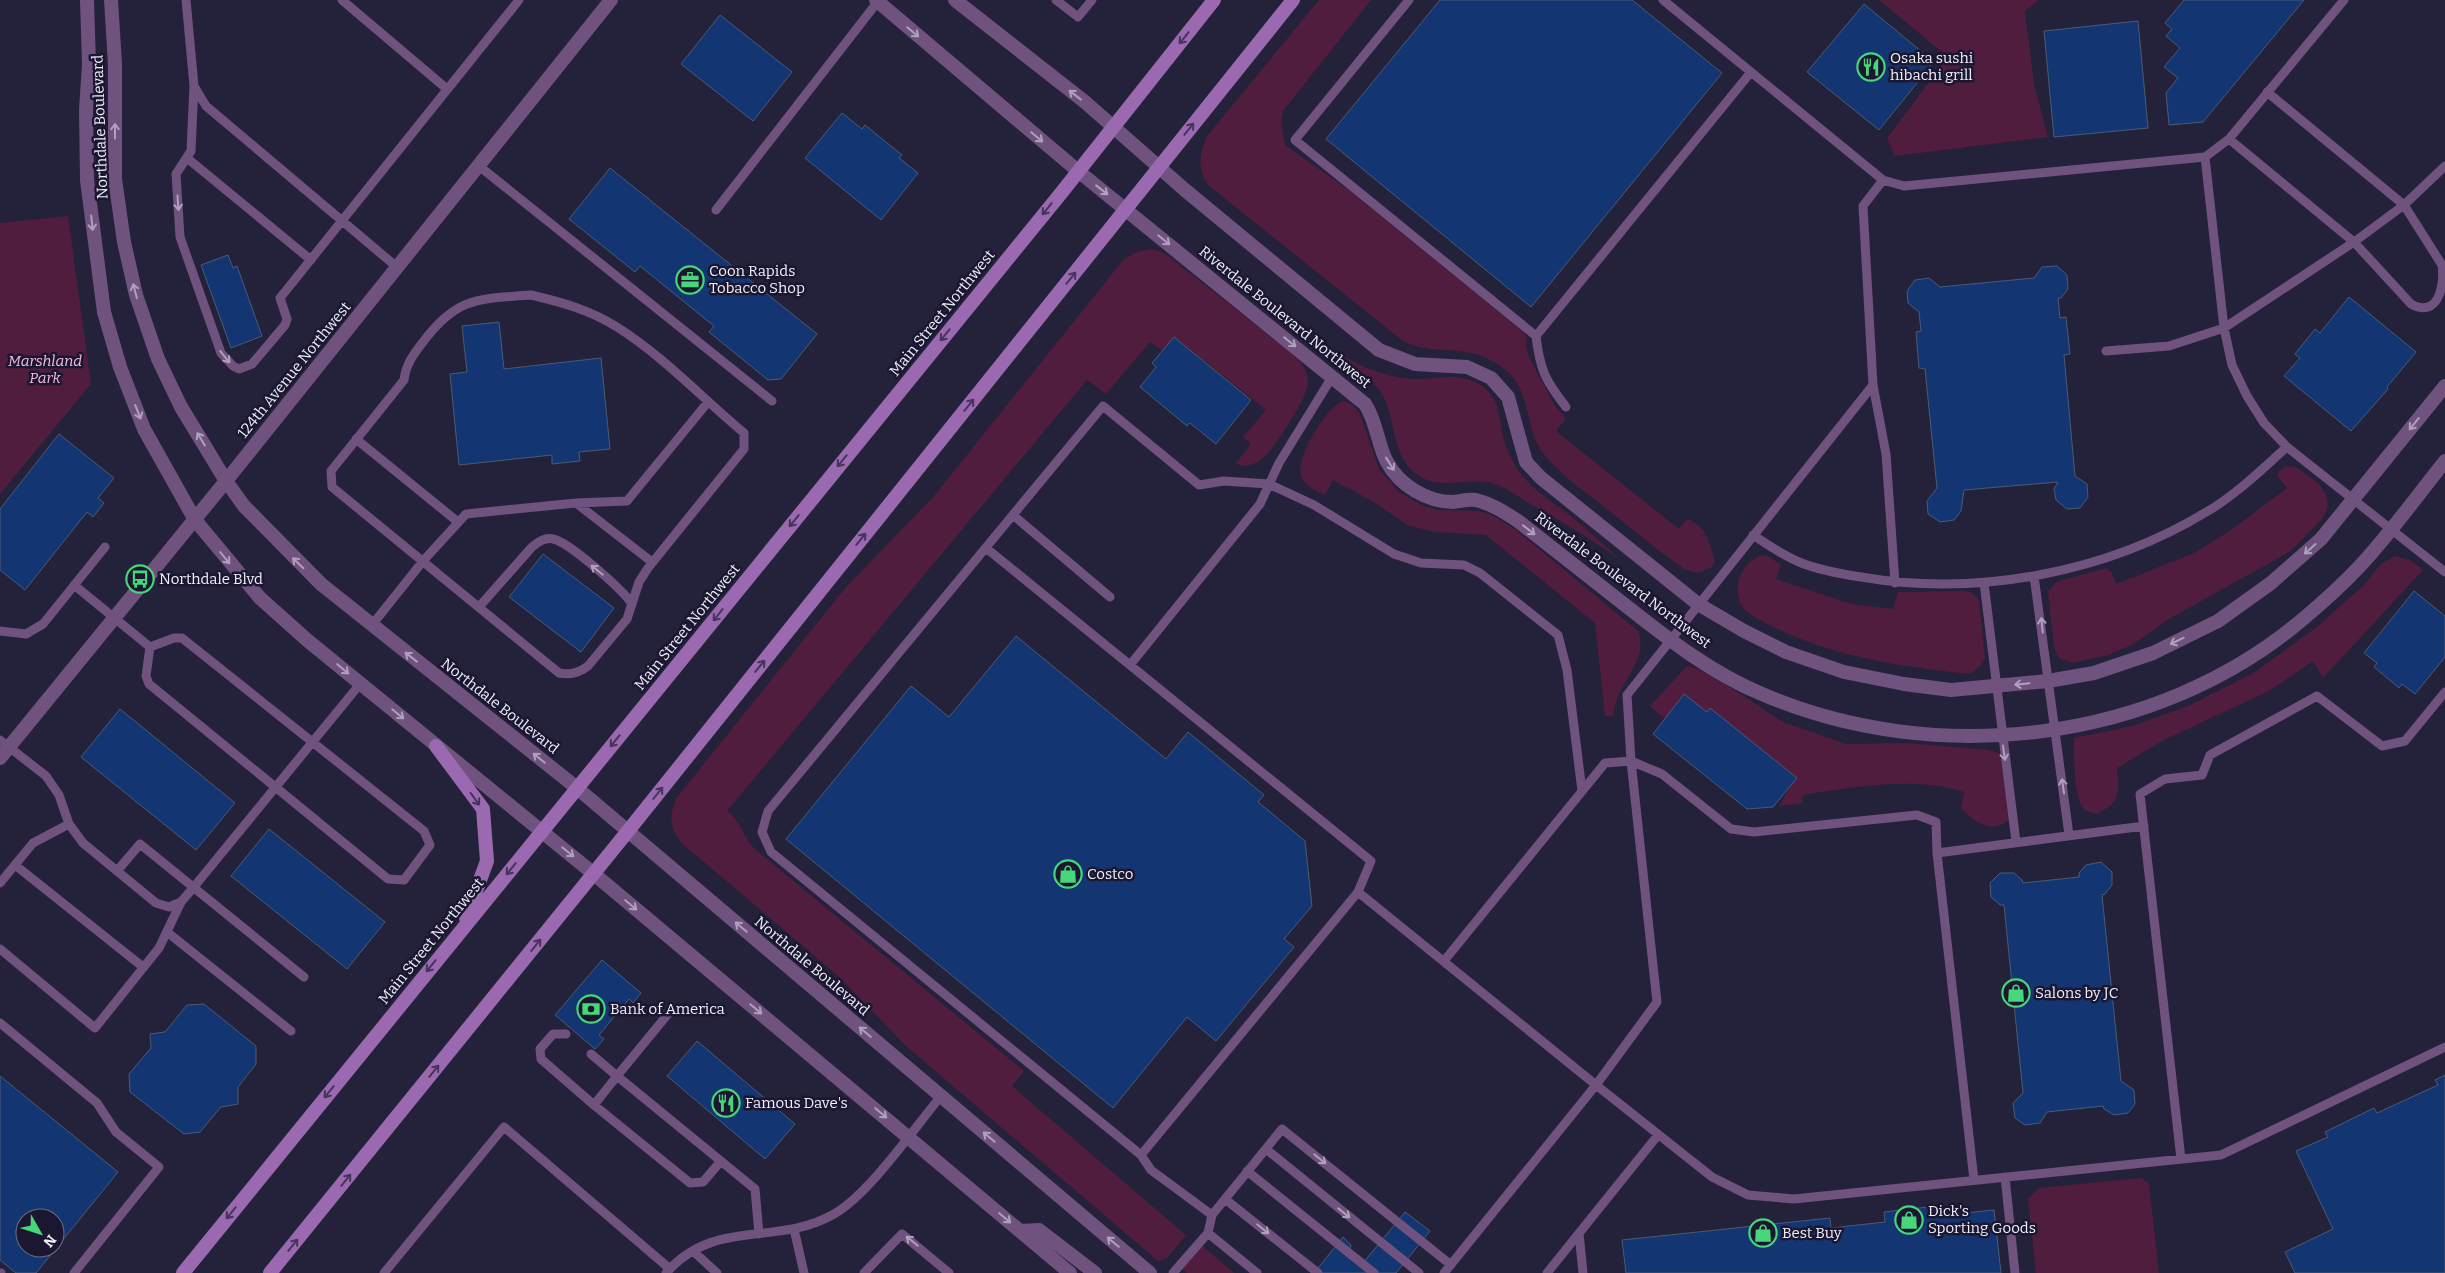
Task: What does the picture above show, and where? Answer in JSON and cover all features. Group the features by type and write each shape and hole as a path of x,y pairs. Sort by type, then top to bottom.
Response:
{"main road":[{"name":"Main Street Northwest","path":"182,1273 1078,171 1214,0"},
{"path":"270,1273 594,874 1293,0"},
{"path":"436,746 483,809 487,861 462,928"}],"street":[{"name":"Northdale Boulevard","path":"88,0 90,64 86,110 87,180 104,312 120,367 144,430 195,520 260,598 360,684 594,874 1070,1273"},
{"name":"Northdale Boulevard","path":"111,0 115,64 116,179 124,242 134,286 158,359 181,406 226,481 244,506 321,584 577,788 1150,1273"},
{"name":"124th Avenue Northwest","path":"0,758 4,743 114,619 195,520 611,0"},
{"name":"Riverdale Boulevard Northwest","path":"877,0 1078,171 1365,404 1372,415 1387,462 1404,482 1426,497 1452,502 1474,500 1495,506 1518,521 1670,640 1718,672 1762,694 1830,718 1893,731 1942,736 2002,734 2104,720 2174,697 2242,662 2302,620 2359,567 2445,461"},
{"name":"Riverdale Boulevard Northwest","path":"955,0 1085,102 1158,167 1379,350 1415,364 1467,367 1491,378 1508,397 1526,462 1541,478 1698,604 1744,631 1786,652 1844,672 1904,684 1951,690 2048,681 2094,673 2153,653 2218,621 2271,583 2321,539 2445,386"},
{"path":"1020,1231 1039,1230 1095,1273"}],"lane":[{"path":"186,0 194,86 191,151 176,174 180,237 220,353 233,366 239,369 252,364 285,325 287,319 280,298 519,0"},
{"path":"342,0 447,89"},
{"path":"716,210 877,0"},
{"path":"1056,0 1078,18 1092,0"},
{"path":"1408,0 1295,140 1536,336 1540,366 1553,390 1566,407"},
{"path":"1663,0 1883,180 1904,186 2205,157 2229,139 2344,0"},
{"path":"1536,336 1751,72"},
{"path":"194,86 206,106 398,268"},
{"path":"2229,139 2354,242 2411,304 2420,309 2427,308 2443,290 2444,276 2442,265 2404,205 2268,92"},
{"path":"2205,157 2224,328 2232,365 2247,396 2264,423 2287,447 2445,572"},
{"path":"187,158 311,260"},
{"path":"479,166 772,401"},
{"path":"2106,351 2169,346 2224,328 2354,242 2404,205 2445,166"},
{"path":"1883,180 1863,206 1873,385 1886,454 1895,583"},
{"path":"530,294 572,305 617,327 660,360 708,402 744,433 744,449 652,562 638,582 627,619 581,672 559,673 332,488 331,471 404,380 406,366 437,323 458,306 489,298 530,294"},
{"path":"1130,665 1260,504 1269,484 1332,376"},
{"path":"1444,1273 1596,1085 1657,1002 1627,695 1873,385"},
{"path":"372,625 423,561 466,514 576,503 627,501 708,402"},
{"path":"1212,1215 1152,1170 1141,1155 771,852 762,832 768,811 1103,406 1200,485 1224,482 1269,484 1314,505 1394,554 1421,562 1464,565 1480,573 1558,635 1567,670 1582,791"},
{"path":"356,439 458,522"},
{"path":"1754,535 1777,552 1800,562 1844,574 1895,583 1957,585 2034,576 2104,558 2156,538 2208,511 2245,484 2287,447"},
{"path":"576,503 652,562"},
{"path":"1013,515 1110,597"},
{"path":"480,607 532,547 542,540 553,538 568,546 618,587 632,604"},
{"path":"1,635 26,634 43,624 105,547"},
{"path":"986,548 1371,861 1358,892 1141,1155"},
{"path":"2034,576 2069,835"},
{"path":"1984,583 2016,842"},
{"path":"74,585 150,647"},
{"path":"174,638 182,638 311,743 424,831 430,845 404,880 388,879 149,684 146,676 150,647 174,638"},
{"path":"0,949 95,1028 159,948 181,902 360,684"},
{"path":"2180,1159 2140,794 2165,779 2202,775 2210,755 2317,696 2382,746 2406,741 2445,692"},
{"path":"4,743 46,776 59,795 69,824 83,843 156,903 169,907 181,902"},
{"path":"1444,961 1605,763 1632,761 1662,774 1731,829 1754,832 1917,815 1936,822 1937,853 1974,1180"},
{"path":"0,883 33,842 69,824"},
{"path":"1937,853 2144,826"},
{"path":"117,871 140,844 304,977"},
{"path":"14,865 143,967"},
{"path":"1358,892 1712,1177 1748,1195 1794,1199 2221,1155 2445,1047"},
{"path":"166,932 291,1031"},
{"path":"594,1105 668,1014"},
{"path":"0,1023 97,1103 116,1132 158,1166 74,1273"},
{"path":"566,1034 553,1034 540,1049 541,1059 594,1105 690,1183 703,1182 721,1161"},
{"path":"591,1054 755,1189 759,1234"},
{"path":"384,1273 504,1127 668,1271 676,1262 693,1251 722,1238 806,1227 834,1214 856,1197 940,1096"},
{"path":"1173,1273 1208,1233 1212,1215 1282,1129 1451,1265"},
{"path":"1547,1273 1658,1135"},
{"path":"1266,1149 1419,1273"},
{"path":"1247,1172 1374,1273"},
{"path":"2005,1177 2015,1273"},
{"path":"1225,1199 1318,1273"},
{"path":"794,1229 804,1273"},
{"path":"1208,1233 1257,1273"},
{"path":"1579,1233 1583,1273"},
{"path":"864,1273 902,1234 949,1273"},
{"path":"693,1251 717,1273"}],"green space":[{"path":"1319,0 1371,0 1283,111 1281,122 1285,145 1350,191 1522,331 1527,338 1526,346 1529,357 1555,406 1564,416 1565,420 1557,429 1557,432 1679,529 1687,519 1699,526 1711,548 1715,561 1712,567 1698,573 1684,569 1578,487 1554,466 1536,441 1520,389 1515,379 1507,371 1480,355 1429,349 1403,341 1208,185 1202,173 1200,160 1208,135"},
{"path":"1879,0 2039,0 2025,11 2034,85 2048,137 1895,156 1887,138 1948,57"},
{"name":"Marshland Park","path":"68,216 91,384 0,494 0,223"},
{"path":"1153,249 1167,255 1295,356 1303,365 1308,379 1307,389 1291,420 1272,449 1253,464 1244,466 1236,463 1251,444 1243,437 1266,410 1176,338 1163,351 1150,342 1106,394 1087,380 727,811 737,821 757,851 1024,1071 1012,1086 1186,1235 1167,1258 1158,1261 906,1046 837,975 684,845 675,834 672,822 673,809 678,796 846,587 934,496 1124,259 1139,251"},
{"path":"1331,348 1360,365 1391,376 1412,379 1462,378 1471,380 1486,389 1495,401 1503,437 1522,475 1619,559 1563,523 1497,485 1482,482 1433,482 1415,473 1401,455 1387,404 1382,394 1366,375"},
{"path":"1344,401 1353,405 1360,414 1379,469 1399,492 1422,505 1436,510 1478,511 1490,514 1516,530 1638,631 1639,653 1636,663 1619,693 1614,716 1605,716 1595,623 1486,535 1435,532 1409,526 1372,501 1333,480 1325,495 1305,483 1301,476 1300,468 1308,445 1330,411 1337,404"},
{"path":"2284,467 2296,467 2319,484 2326,494 2328,506 2322,519 2291,551 2167,620 2132,645 2105,656 2072,663 2059,658 2054,648 2048,592 2056,582 2107,568 2112,573 2116,584 2194,553 2231,530 2287,488 2278,477 2278,472"},
{"path":"1766,555 1781,565 1776,579 1851,604 1893,609 1898,592 1963,591 1973,593 1979,601 1985,658 1980,666 1970,674 1913,667 1830,649 1777,629 1751,615 1739,600 1739,580 1743,571 1756,558"},
{"path":"2395,556 2412,561 2423,570 2323,678 2313,661 2269,691 2162,741 2117,768 2118,791 2110,806 2096,814 2085,810 2078,796 2076,786 2074,738 2132,726 2188,706 2255,672 2318,626 2364,585 2380,565"},
{"path":"1687,666 1698,669 1733,689 1783,722 1846,744 1906,743 1989,750 2005,755 2011,816 1999,826 1986,826 1972,819 1961,808 1964,792 1945,787 1905,784 1863,786 1803,795 1802,803 1779,806 1796,777 1710,709 1707,712 1665,719 1650,706"},
{"path":"2141,1178 2149,1183 2159,1273 2036,1273 2028,1199 2039,1188"},
{"path":"1199,1243 1234,1273 1187,1273 1179,1266"}],"building":[{"path":"1440,0 1632,0 1722,73 1531,307 1326,139"},
{"path":"2184,0 2304,0 2203,122 2169,125 2166,93 2178,78 2164,67 2180,48 2166,36 2172,29 2165,23"},
{"name":"Osaka sushi hibachi grill","path":"1864,4 1934,62 1879,130 1807,72"},
{"path":"720,15 792,72 753,121 681,64"},
{"path":"2138,21 2148,128 2054,137 2044,31"},
{"path":"842,113 862,129 865,125 902,155 899,158 918,173 881,220 805,158"},
{"path":"610,168 817,334 781,379 768,380 709,332 714,326 640,266 635,272 569,219"},
{"path":"228,255 233,268 237,266 262,336 231,348 201,265"},
{"path":"2057,266 2067,275 2068,289 2061,298 2058,298 2060,318 2066,317 2070,354 2064,355 2075,476 2087,484 2088,497 2080,508 2067,509 2056,500 2054,489 2058,482 1964,490 1961,511 1954,520 1940,522 1928,514 1927,501 1937,488 1925,369 1919,368 1916,332 1921,331 1919,312 1908,303 1907,291 1915,280 1929,278 1940,287 2034,278 2042,267"},
{"path":"2349,297 2416,352 2387,387 2388,389 2351,431 2284,376 2300,358 2295,354 2315,329 2320,333"},
{"path":"499,322 504,369 601,358 610,449 579,452 580,461 552,464 552,455 459,465 450,374 467,372 462,326"},
{"path":"1174,337 1251,400 1216,444 1190,423 1187,426 1140,387 1156,367 1152,363"},
{"path":"59,434 114,478 98,498 104,503 93,517 87,512 25,590 0,570 0,509"},
{"path":"543,554 614,608 581,652 509,597"},
{"path":"2414,591 2445,616 2445,657 2415,694 2402,684 2399,688 2374,667 2377,663 2364,653"},
{"name":"Costco","path":"1016,636 1166,759 1188,732 1264,795 1258,802 1305,841 1312,906 1284,939 1294,947 1216,1041 1187,1017 1113,1108 786,839 911,686 949,717"},
{"path":"1684,694 1707,712 1710,708 1797,778 1773,807 1747,809 1653,734"},
{"path":"120,709 235,803 196,850 81,757"},
{"path":"269,829 385,922 347,969 231,876"},
{"path":"2101,862 2112,872 2112,885 2102,895 2121,1081 2134,1090 2135,1104 2128,1113 2114,1115 2104,1109 2103,1106 2047,1112 2040,1123 2025,1125 2015,1118 2013,1103 2023,1093 2004,905 2000,905 1991,897 1990,883 2000,873 2014,873 2023,883 2079,877 2079,873 2086,865"},
{"name":"Bank of America","path":"602,960 641,993 633,1003 629,999 599,1035 604,1039 595,1049 555,1015"},
{"path":"204,1004 256,1046 256,1064 238,1087 238,1104 221,1107 200,1132 184,1134 130,1092 129,1074 151,1048 150,1034 165,1032 187,1005"},
{"path":"697,1041 795,1124 765,1159 667,1076"},
{"path":"2445,1075 2445,1273 2295,1273 2285,1252 2333,1229 2296,1151 2328,1137 2325,1132 2374,1108 2377,1113 2438,1085 2435,1080"},
{"path":"0,1076 118,1172 65,1237 65,1208 15,1208 15,1258 48,1258 36,1273 16,1273 0,1260"},
{"path":"1937,1206 1937,1216 1994,1210 2001,1273 1626,1273 1622,1240 1830,1218 1831,1228 1885,1222 1884,1212"},
{"path":"1405,1212 1430,1231 1396,1273 1314,1273 1343,1237 1351,1245 1349,1252 1363,1263"}],"place":[{"name":"Osaka sushi hibachi grill","path":"1871,67"},
{"name":"Coon Rapids Tobacco Shop","path":"690,280"},
{"name":"Northdale Blvd","path":"140,579"},
{"name":"Costco","path":"1068,874"},
{"name":"Salons by JC","path":"2016,993"},
{"name":"Bank of America","path":"591,1009"},
{"name":"Famous Dave's","path":"726,1103"},
{"name":"Dick's Sporting Goods","path":"1909,1220"},
{"name":"Best Buy","path":"1763,1233"}]}
